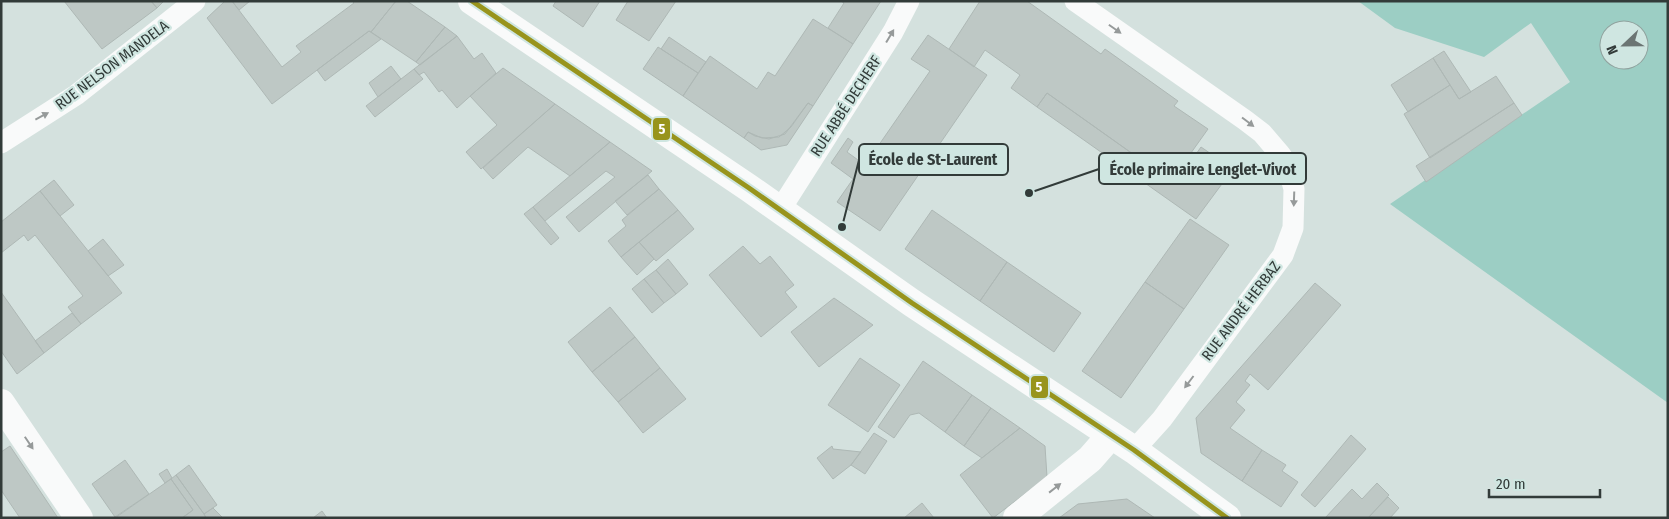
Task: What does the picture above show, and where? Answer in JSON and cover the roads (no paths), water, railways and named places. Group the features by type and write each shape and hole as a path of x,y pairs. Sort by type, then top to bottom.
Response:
{"street":[{"path":"472,1 780,210 912,303 1134,450 1227,518"},
{"path":"1,403 79,518"},
{"path":"1017,518 1090,459 1112,435"}],"lane":[{"name":"RUE NELSON MANDELA","path":"1,143 76,95 195,1"},
{"name":"RUE ABBÉ DECHERF","path":"780,210 893,32 909,1"},
{"name":"RUE ANDRÉ HERBAZ","path":"1075,1 1262,133 1287,164 1294,188 1292,228 1283,255 1162,418 1134,450"}],"place":[{"name":"École primaire Lenglet-Vivot","path":"1029,193"},
{"name":"École de St-Laurent","path":"842,227"}]}
